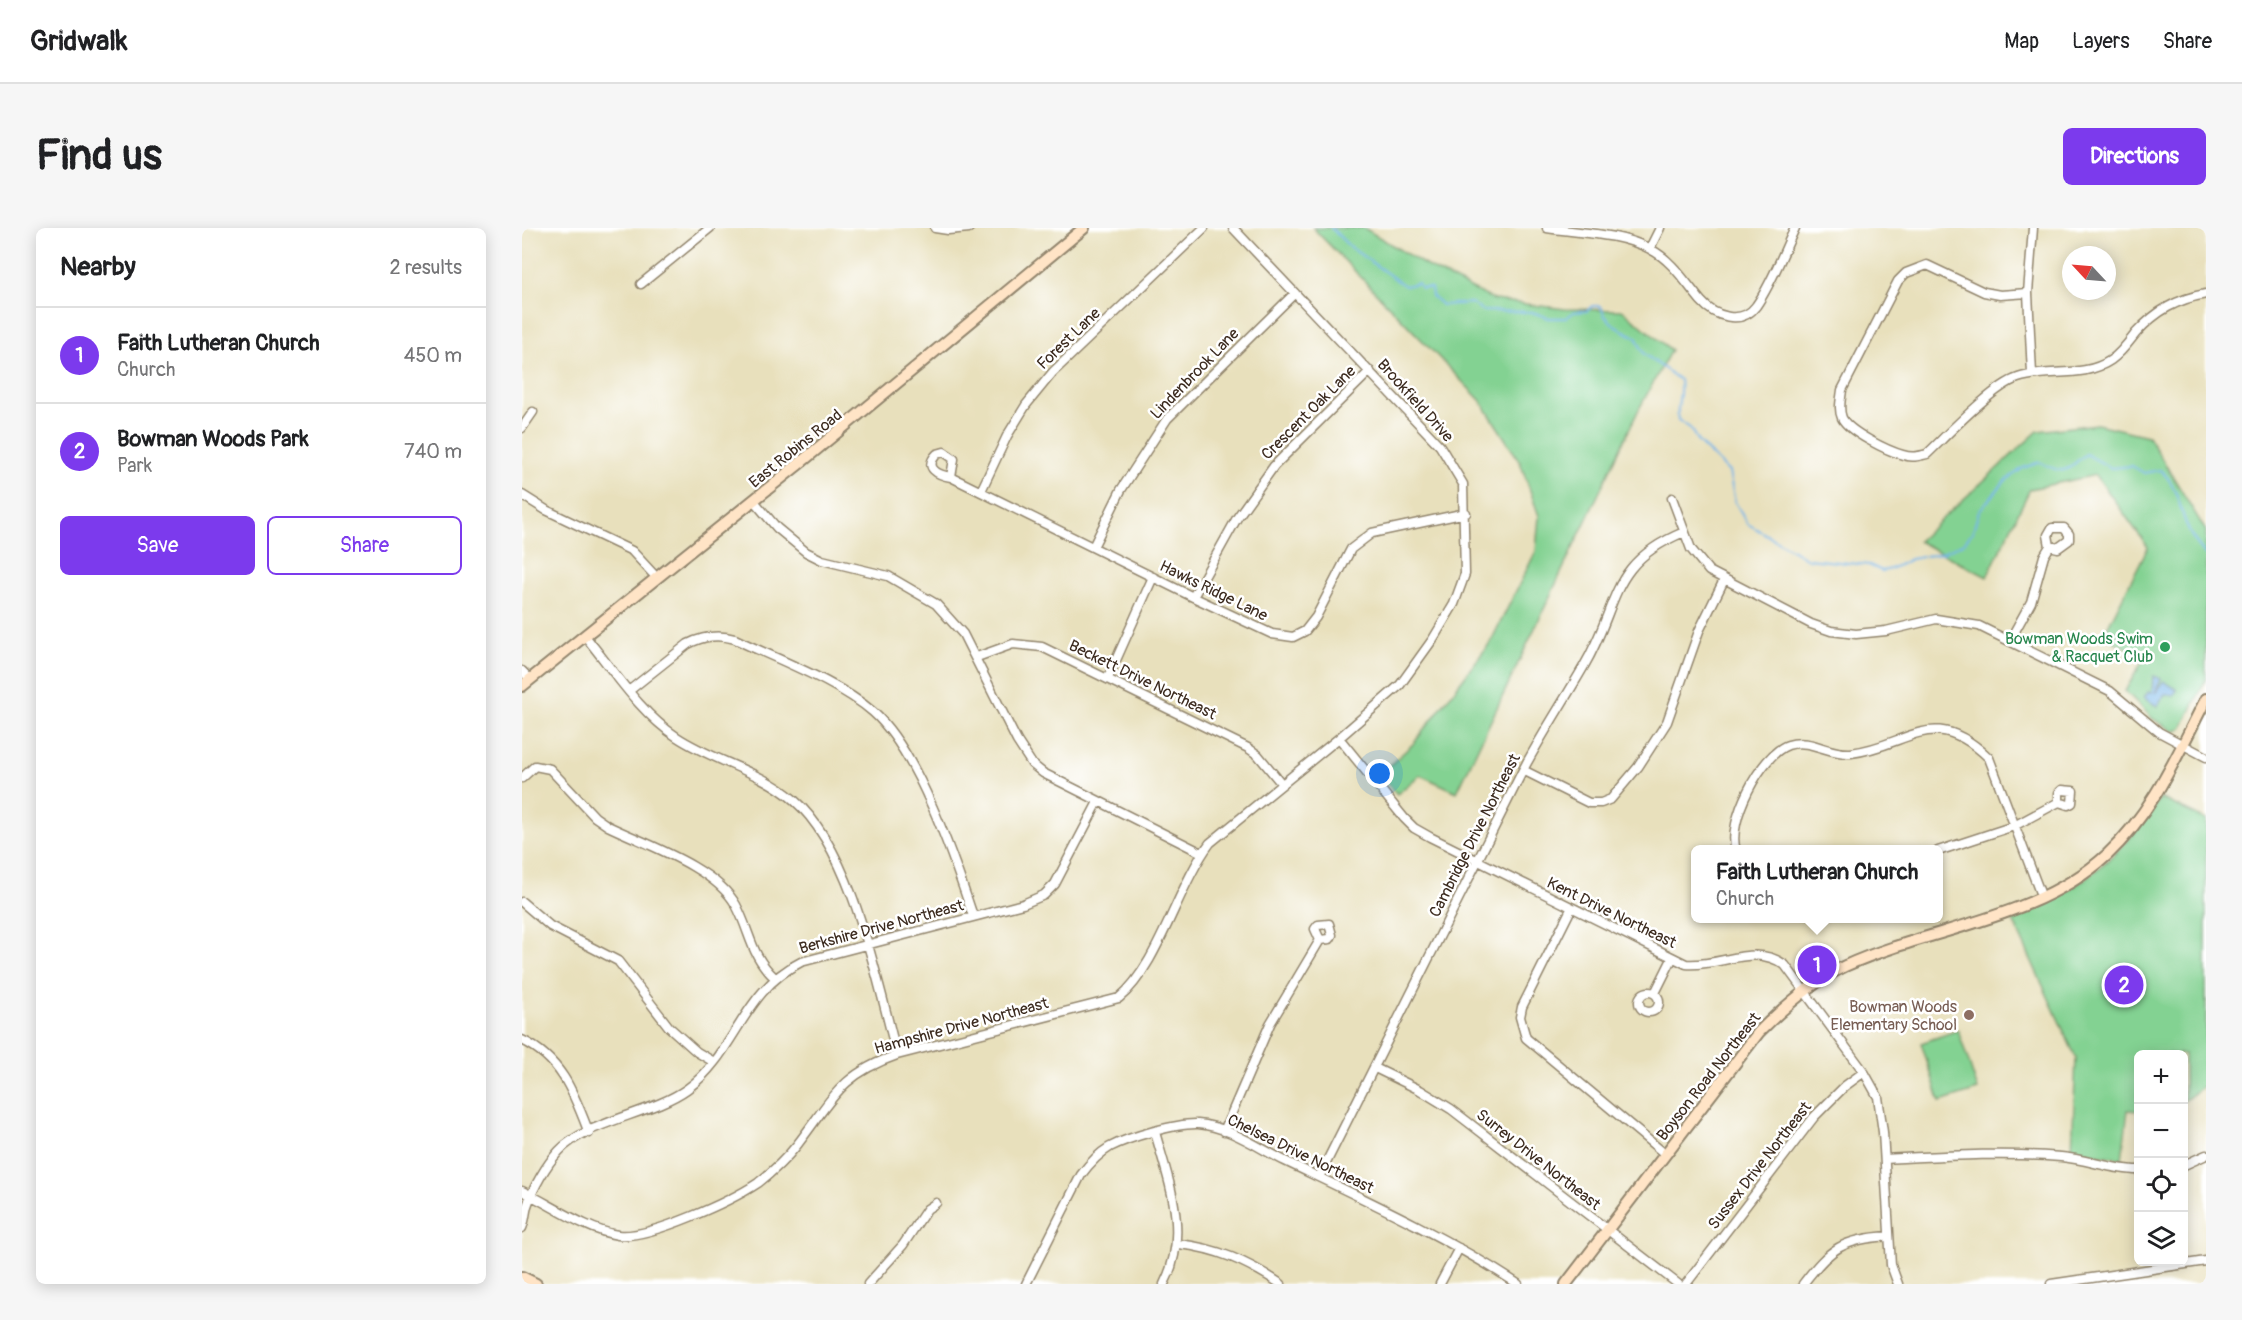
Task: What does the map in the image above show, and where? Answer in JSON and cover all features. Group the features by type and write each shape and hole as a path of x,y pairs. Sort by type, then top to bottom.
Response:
{"main road":[{"name":"East Robins Road","path":"526,683 754,501 1084,228"},
{"name":"Boyson Road Northeast","path":"1566,1284 1759,1032 1780,1011 1844,966 1891,948 2008,912 2042,898 2088,870 2120,842 2158,793 2206,699"},
{"path":"522,1277 536,1284"}],"street":[{"path":"641,284 710,228"},
{"path":"935,228 948,231 969,228"},
{"name":"Forest Lane","path":"981,491 1007,436 1026,405 1053,372 1204,228"},
{"name":"Brookfield Drive","path":"1233,228 1440,446 1463,484 1466,513 1465,574 1454,604 1433,639 1400,685 1339,738"},
{"path":"1547,228 1621,239 1650,248 1684,279 1711,312 1727,318 1742,315 1755,307 1795,228"},
{"path":"1650,248 1660,228"},
{"path":"2032,374 2028,293 2034,228"},
{"path":"2028,293 2000,295 1984,292 1927,265 1906,273 1898,281 1847,380 1840,404 1842,418 1851,430 1903,455 1914,457 1927,454 2007,382 2032,374 2090,369 2111,360 2143,326 2167,306 2186,297 2206,294"},
{"name":"Lindenbrook Lane","path":"1094,547 1121,490 1167,419 1295,293"},
{"name":"Crescent Oak Lane","path":"1193,597 1237,518 1274,466 1370,372"},
{"path":"522,428 533,412"},
{"name":"Hawks Ridge Lane","path":"951,477 1272,634 1293,637 1305,631 1316,617 1351,549 1372,534 1466,513"},
{"path":"522,495 546,510 632,551 657,578"},
{"path":"1672,498 1684,532 1700,561 1724,580 1831,632 1856,634 1886,632 1936,619 1979,626 2110,691 2159,732 2206,758"},
{"path":"754,501 777,528 806,552 822,560 888,576 928,599 963,634 977,657 1017,741 1032,764 1057,783 1202,853"},
{"name":"Cambridge Drive Northeast","path":"1319,1177 1550,718 1585,665 1598,639 1617,587 1630,567 1648,550 1684,532"},
{"path":"2010,640 2031,602 2044,556 2050,546"},
{"path":"1107,678 1153,577"},
{"path":"1523,770 1589,803 1601,803 1611,799 1638,767 1667,722 1699,631 1724,580"},
{"path":"630,690 688,644 699,639 722,635 745,644 857,700 891,731 904,755 954,857 973,916"},
{"path":"585,636 651,715 676,737 778,789 802,808 824,839 843,874 857,909 897,1055"},
{"name":"Beckett Drive Northeast","path":"977,657 1000,647 1027,644 1042,647 1248,748 1258,755 1281,783"},
{"path":"522,671 526,683"},
{"path":"1736,845 1736,819 1761,768 1776,752 1788,745 1817,744 1848,753 1921,730 1941,730 1957,735 1977,746 1989,758 2042,898"},
{"name":"Hampshire Drive Northeast","path":"522,1191 616,1235 634,1236 651,1232 736,1196 757,1183 797,1146 840,1087 869,1066 897,1055 1119,998 1139,977 1202,853 1219,834 1339,738"},
{"name":"Kent Drive Northeast","path":"1339,738 1414,828 1571,909 1672,959 1698,965 1718,963 1746,955 1769,956 1785,965 1874,1087 1882,1111 1891,1265 1899,1284"},
{"path":"522,778 535,766 550,769 595,817 608,826 710,877 736,904 751,948 765,969 775,978"},
{"name":"Berkshire Drive Northeast","path":"522,1228 525,1208 559,1151 589,1133 685,1091 714,1062 755,1001 775,978 801,962 1023,904 1044,895 1064,872 1098,802"},
{"path":"1943,849 2014,826 2059,802"},
{"path":"522,902 550,926 618,961 669,1027 697,1052 714,1062"},
{"path":"1571,909 1522,1007 1522,1028 1526,1038 1535,1046 1665,1154"},
{"path":"1224,1131 1270,1024 1320,940"},
{"path":"1655,993 1672,959"},
{"path":"522,1040 552,1060 564,1074 589,1133"},
{"name":"Surrey Drive Northeast","path":"1375,1068 1420,1090 1451,1109 1678,1284"},
{"name":"Sussex Drive Northeast","path":"1686,1284 1814,1118 1833,1097 1864,1072"},
{"name":"Chelsea Drive Northeast","path":"1026,1284 1081,1175 1090,1163 1110,1147 1155,1132 1196,1124 1224,1131 1319,1177 1459,1248 1518,1284"},
{"path":"1155,1132 1170,1186 1178,1244 1164,1284"},
{"path":"1885,1159 2015,1154 2065,1157 2115,1169 2134,1170"},
{"path":"2188,1163 2206,1155"},
{"path":"868,1284 903,1245 927,1209 936,1203"},
{"path":"1803,1284 1828,1253 1844,1243 1888,1236"},
{"path":"1178,1244 1200,1246 1243,1260 1281,1284"},
{"path":"1440,1284 1459,1248"},
{"path":"2051,1284 2206,1261"}],"green space":[{"path":"1313,228 1364,228 1430,268 1494,300 1565,309 1622,310 1671,350 1638,411 1457,792 1420,775 1397,794 1379,775 1414,743 1490,643 1536,551 1539,516 1520,462 1481,401"},
{"path":"2097,424 2148,436 2206,531 2206,680 2182,728 2175,732 2153,719 2125,691 2145,657 2103,636 2148,547 2096,475 2030,489 1987,577 1918,541 2038,431"},
{"path":"2160,798 2206,820 2206,1084 2188,1098 2188,1050 2134,1050 2134,1111 2128,1110 2122,1159 2072,1150 2076,1058 2011,916 2034,908 2077,885 2114,854 2146,818"},
{"path":"1958,1030 1978,1090 1940,1102 1921,1043"}],"water":[{"path":"2153,676 2161,679 2155,693 2164,681 2177,690 2174,695 2165,694 2157,706 2144,698 2148,692 2152,692"}],"waterway":[{"path":"1331,228 1350,247 1405,286 1418,283 1421,288 1431,288 1432,296 1442,305 1471,303 1483,311 1532,312 1549,318 1566,318 1574,312 1587,311 1592,306 1601,306 1604,315 1616,327 1636,337 1644,354 1680,380 1678,420 1690,428 1698,442 1729,472 1735,502 1748,524 1808,559 1869,565 1882,571 1911,559 1942,553 1964,543 1973,531 1979,511 2005,481 2023,468 2040,462 2065,470 2086,454 2111,468 2132,466 2144,473 2160,470 2171,483 2189,531 2206,556"}],"place":[{"name":"Bowman Woods Swim & Racquet Club","path":"2165,647"},
{"name":"Faith Lutheran Church","path":"1817,965"},
{"name":"Bowman Woods Park","path":"2124,985"},
{"name":"Bowman Woods Elementary School","path":"1969,1015"}]}
